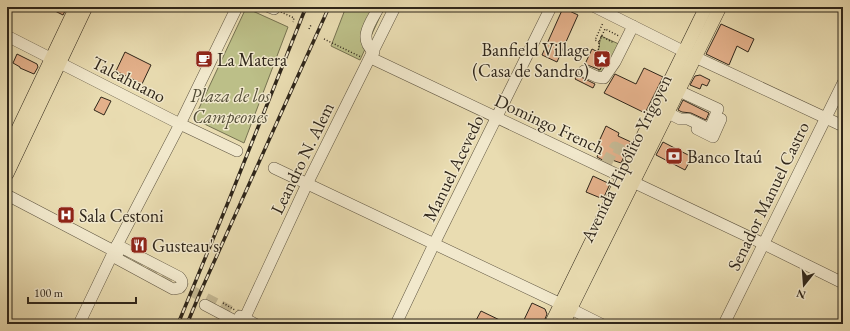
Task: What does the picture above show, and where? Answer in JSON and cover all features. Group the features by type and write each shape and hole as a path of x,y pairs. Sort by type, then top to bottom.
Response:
{"main road":[{"path":"7,174 56,60 76,7"},
{"path":"7,152 86,7"},
{"name":"Avenida Hipólito Yrigoyen","path":"551,324 566,307 629,180 679,91 706,7"},
{"name":"Avenida Hipólito Yrigoyen","path":"629,180 630,158 690,54 720,7"},
{"name":"Avenida Hipólito Yrigoyen","path":"564,324 566,307"}],"street":[{"path":"79,324 237,7"},
{"path":"372,55 370,48 365,41 365,35 379,7"},
{"name":"Leandro N. Alem","path":"241,321 395,7"},
{"name":"Manuel Acevedo","path":"396,324 434,244 552,7"},
{"path":"595,7 690,54 843,126"},
{"path":"584,71 597,77 604,78 615,62 633,26"},
{"name":"Talcahuano","path":"7,36 180,124 237,151"},
{"name":"Domingo French","path":"372,55 497,118 605,166 629,180 843,283"},
{"name":"Senador Manuel Castro","path":"724,324 843,82"},
{"path":"668,113 680,119 688,119 709,128 718,109 679,91"},
{"path":"605,166 609,167 630,158"},
{"path":"274,168 600,324"},
{"path":"7,195 115,251 173,288 178,288 181,285 182,281 179,277 115,251"},
{"path":"205,305 241,321 255,324"}],"path":[{"path":"272,8 294,18 293,22"},
{"path":"599,42 595,40 603,23"},
{"path":"309,29 311,25"},
{"path":"603,62 603,54 598,51 599,42 605,29 621,37 619,40"},
{"path":"601,36 617,44"},
{"path":"327,41 329,37"},
{"path":"324,39 361,57 372,55"}],"green space":[{"path":"346,7 383,7 360,60 331,46"},
{"name":"Plaza de los Campeones","path":"246,8 288,27 244,143 194,119"},
{"path":"601,36 621,45 604,78 597,72 601,68 604,61 603,54 598,51"}],"building":[{"path":"47,7 67,7 63,15"},
{"path":"563,8 578,15 557,62 542,55"},
{"path":"721,24 754,39 748,52 737,46 729,65 706,54"},
{"path":"592,49 602,54 603,63 600,70 585,64"},
{"path":"125,52 151,65 142,84 116,71"},
{"path":"17,54 37,64 38,67 34,74 13,63"},
{"path":"644,68 663,77 645,113 604,93 615,74 636,84"},
{"path":"578,74 595,84 593,88 575,79"},
{"path":"700,75 710,80 707,86 702,84 700,89 690,85 695,76"},
{"path":"101,97 111,101 104,115 94,110"},
{"path":"683,100 709,113 706,120 691,113 678,110"},
{"path":"606,126 619,133 618,136 631,142 621,163 612,160 610,164 597,157 600,149 596,148"},
{"name":"Banco Itaú","path":"663,142 692,157 685,170 656,155"},
{"path":"593,176 610,184 603,199 586,192"},
{"path":"532,303 545,309 547,314 543,324 522,324"},
{"path":"481,311 508,324 474,324"}],"tunnel":[{"path":"606,164 615,147 628,153"},
{"path":"118,253 240,316"}],"railway":[{"path":"178,324 306,7"},
{"path":"187,324 329,7"}],"place":[{"name":"La Matera","path":"204,59"},
{"name":"Banfield Village (Casa de Sandro)","path":"602,59"},
{"name":"Banco Itaú","path":"674,156"},
{"name":"Sala Cestoni","path":"66,215"},
{"name":"Gusteau's","path":"139,245"}]}
